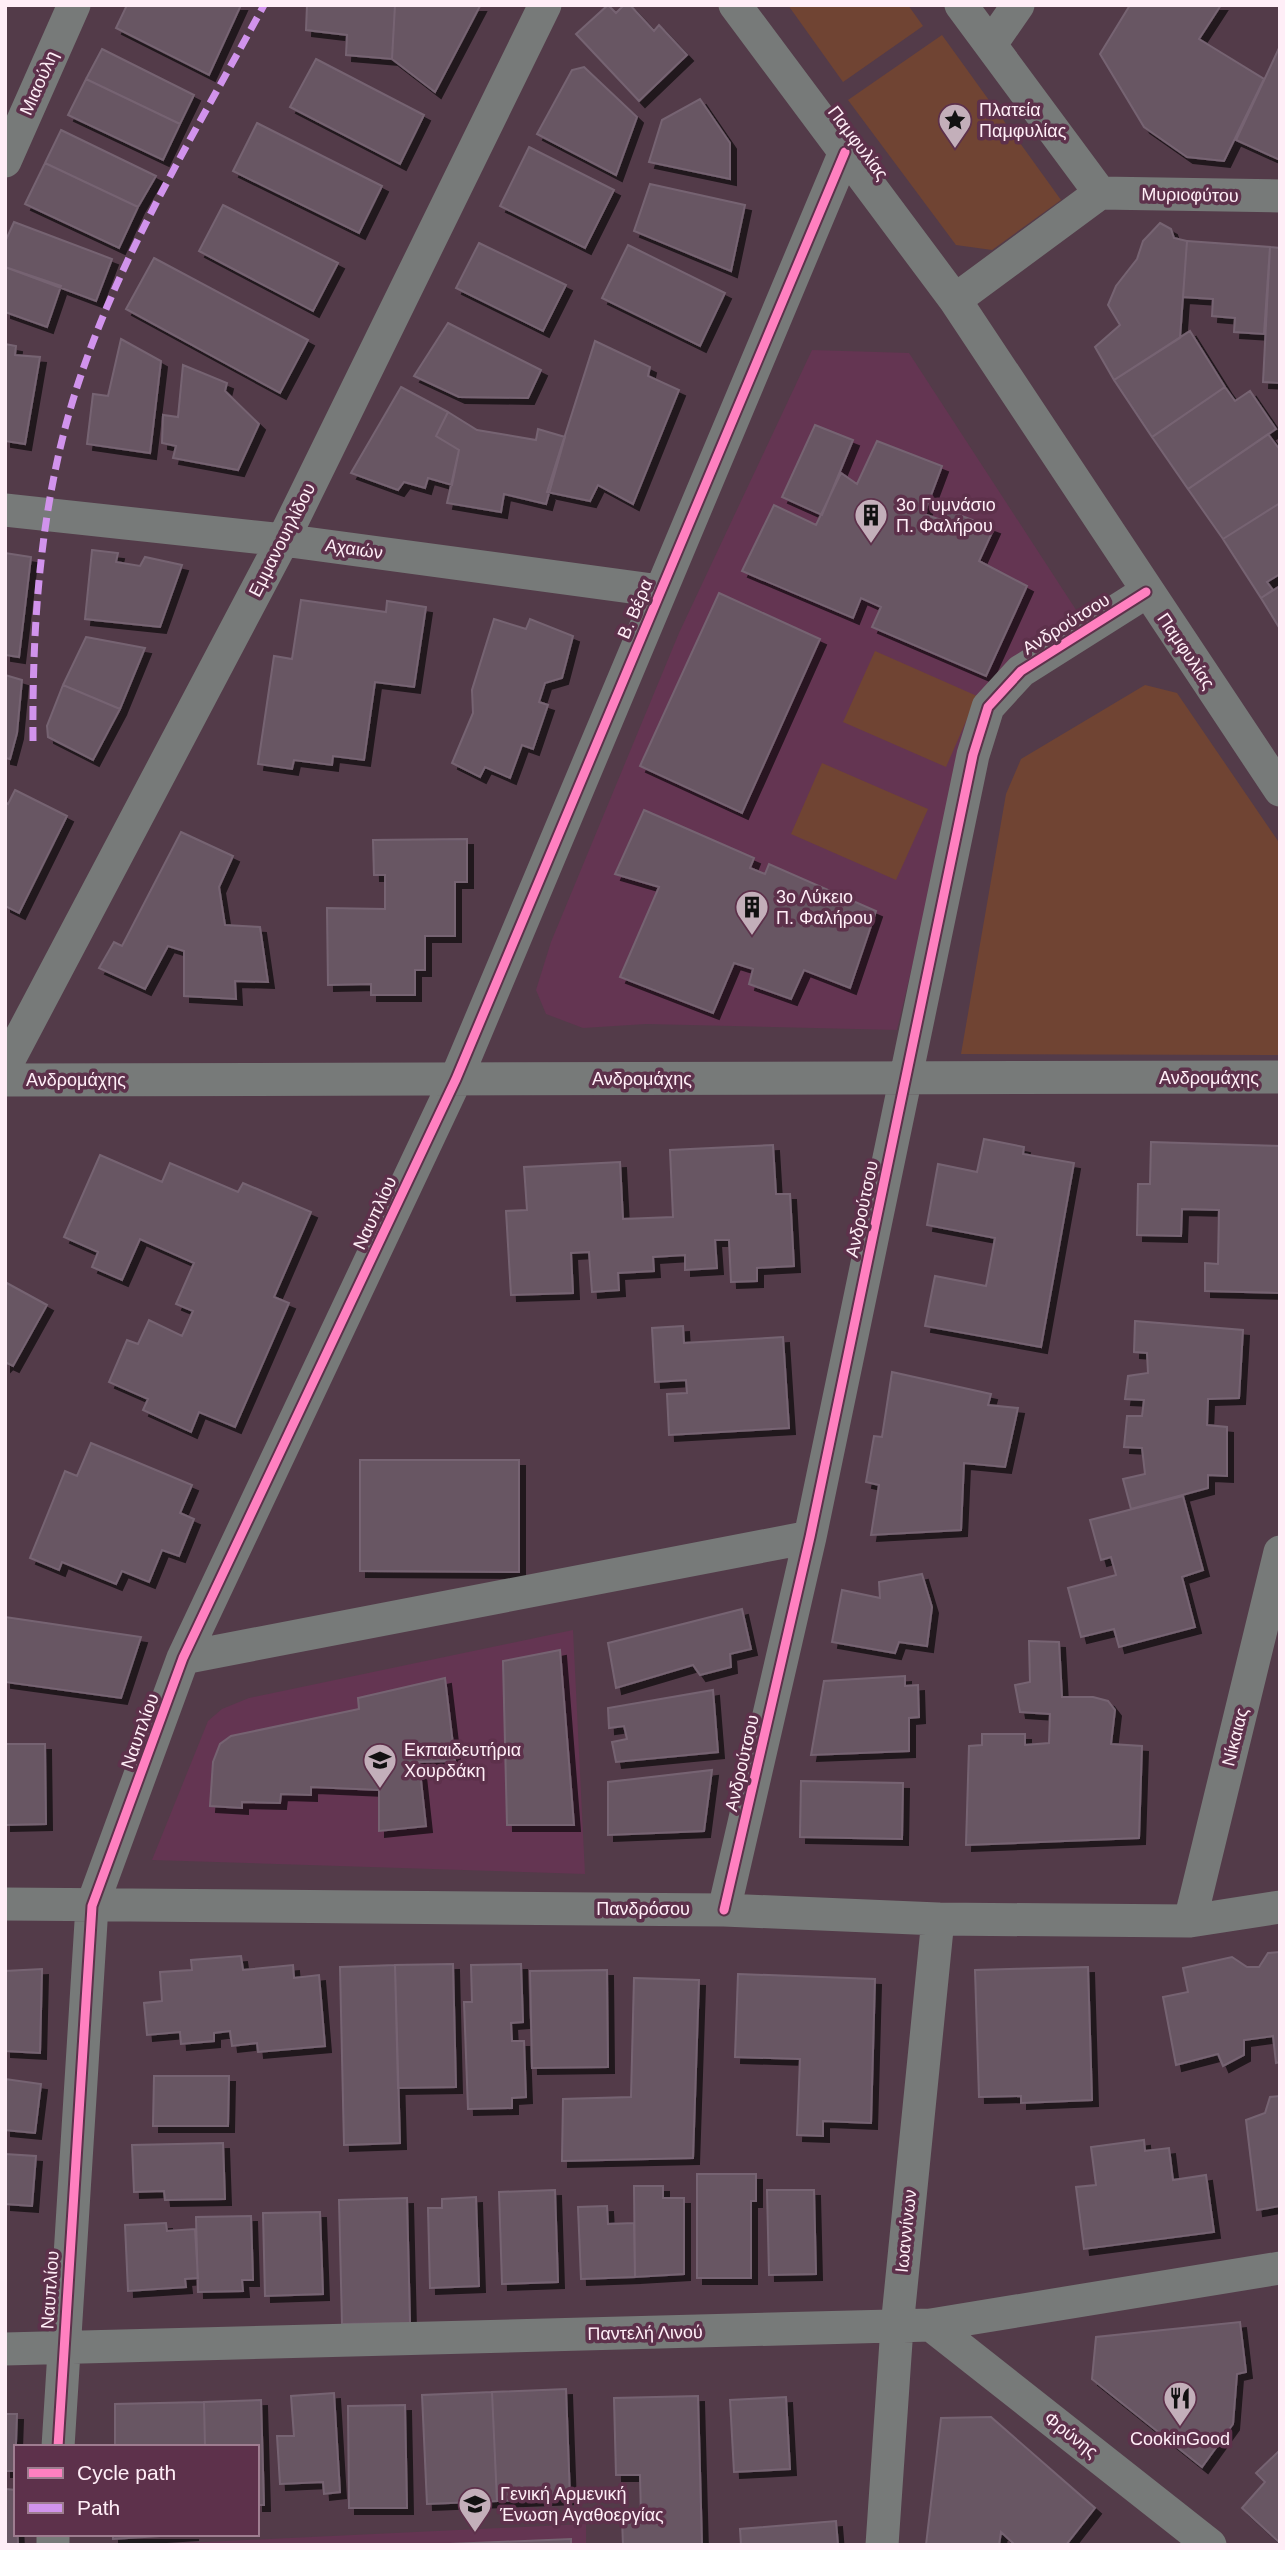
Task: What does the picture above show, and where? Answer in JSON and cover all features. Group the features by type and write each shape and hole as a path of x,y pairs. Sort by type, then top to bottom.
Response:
{"street":[{"name":"Μιαούλη","path":"5,161 74,5"},
{"name":"Εμμανουηλίδου","path":"5,1067 283,540 545,5"},
{"name":"Παμφυλίας","path":"735,5 955,300 1146,592 1280,790"},
{"path":"955,300 1100,193 961,5"},
{"path":"991,44 1018,5"},
{"name":"Β. Βέρα","path":"456,1079 845,152"},
{"name":"Μυριοφύτου","path":"1100,193 1280,197"},
{"name":"Αχαιών","path":"5,510 283,540 660,591"},
{"name":"Ανδρούτσου","path":"724,1910 810,1537 972,755 988,707 1021,671 1146,592"},
{"name":"Ανδρομάχης","path":"5,1080 1280,1077"},
{"name":"Ναυπλίου","path":"58,2445 62,2347 92,1906 183,1658 456,1079"},
{"path":"183,1658 810,1537"},
{"name":"Νίκαιας","path":"1190,1921 1280,1552"},
{"name":"Πανδρόσου","path":"5,1904 724,1910 937,1919 1190,1921 1280,1907"},
{"name":"Ιωαννίνων","path":"882,2545 897,2326 937,1919"},
{"name":"Παντελή Λινού","path":"5,2349 931,2325 1280,2268"},
{"name":"Φρύνης","path":"931,2325 1210,2545"}],"shaded area":[{"path":"788,5 908,5 923,26 843,82"},
{"name":"Πλατεία Παμφυλίας","path":"942,35 1061,200 992,250 956,245 848,100"},
{"path":"812,350 909,353 1093,636 968,732 897,1030 646,1024 583,1028 546,1014 536,990 551,942 679,633"},
{"path":"875,651 977,696 946,767 843,722"},
{"path":"1145,685 1177,693 1280,844 1280,1055 961,1054 1006,794 1021,759"},
{"path":"822,763 928,809 896,880 791,834"},
{"name":"Εκπαιδευτήρια Χουρδάκη","path":"573,1630 585,1874 152,1860 208,1721 222,1709 249,1698"},
{"name":"Γενική Αρμενική Ένωση Αγαθοεργίας","path":"586,2524 586,2545 141,2545"}],"building":[{"path":"127,5 241,5 209,75 116,28"},
{"path":"307,5 395,5 392,59 346,55 347,35 306,30"},
{"path":"395,5 480,6 435,92 392,59"},
{"path":"608,5 616,13 624,5 630,5 654,31 659,25 687,55 639,101 576,34"},
{"path":"1130,5 1221,5 1199,39 1264,79 1224,161 1187,157 1144,127 1100,54"},
{"path":"1280,46 1280,160 1236,140"},
{"path":"102,49 194,95 180,124 86,79"},
{"path":"316,59 424,115 400,164 290,107"},
{"path":"584,67 637,117 616,175 537,134 572,70"},
{"path":"86,79 180,124 163,160 68,115"},
{"path":"700,99 730,143 730,179 649,162 662,120"},
{"path":"257,123 382,186 359,233 233,171"},
{"path":"61,130 156,176 138,207 45,163"},
{"path":"529,147 614,190 585,248 500,206"},
{"path":"45,163 138,207 119,248 25,204"},
{"path":"650,184 745,205 731,271 634,231"},
{"path":"223,205 338,263 313,311 199,251"},
{"path":"14,222 112,259 96,301 5,267 5,242"},
{"path":"1160,223 1171,229 1174,238 1187,241 1180,338 1114,380 1095,347 1120,325 1108,305 1116,286 1137,259 1143,241"},
{"path":"1187,241 1270,247 1264,334 1234,332 1235,318 1212,316 1213,299 1183,297"},
{"path":"479,243 566,285 543,331 456,288"},
{"path":"628,245 725,293 700,346 602,298"},
{"path":"1270,247 1280,248 1280,383 1263,382"},
{"path":"154,258 308,340 280,393 126,309"},
{"path":"5,267 61,286 47,327 5,312"},
{"path":"448,323 541,370 528,398 459,397 414,376"},
{"path":"1190,331 1225,387 1152,437 1114,380"},
{"path":"121,339 161,361 150,453 87,444 93,394 108,396"},
{"path":"595,341 650,367 648,376 679,390 633,504 598,485 590,501 547,492"},
{"path":"5,344 16,346 15,355 40,357 25,444 5,441"},
{"path":"183,365 227,383 225,391 259,424 238,470 173,458 176,446 162,443 163,415 178,417"},
{"path":"401,387 448,412 436,436 459,450 452,485 428,478 425,488 404,482 398,490 351,473"},
{"path":"1225,387 1235,401 1250,391 1276,429 1188,489 1152,437"},
{"path":"448,412 477,430 536,440 538,429 565,437 546,504 504,494 501,512 447,503 459,450 436,436"},
{"path":"815,425 853,440 822,515 782,497"},
{"path":"1268,434 1280,450 1280,503 1223,539 1188,489"},
{"name":"3ο Γυμνάσιο Π. Φαλήρου","path":"877,441 942,466 924,514 941,520 946,510 994,528 979,561 1027,586 986,676 872,627 881,607 861,598 853,618 742,571 774,505 816,525 841,473 857,484"},
{"path":"1280,503 1280,574 1267,582 1273,590 1261,598 1223,539"},
{"path":"92,550 118,553 116,562 140,566 145,557 182,565 160,627 85,619"},
{"path":"5,553 31,557 19,657 5,655"},
{"path":"1280,586 1280,629 1261,598"},
{"path":"719,593 820,639 742,813 640,766"},
{"path":"301,600 386,612 387,601 426,607 414,687 375,682 364,760 333,756 332,765 294,760 292,769 258,764 274,656 292,659"},
{"path":"494,619 526,629 530,619 573,636 562,678 545,683 539,702 548,705 533,749 522,745 510,778 485,767 480,777 452,763 473,713 472,690"},
{"path":"86,637 145,648 120,709 63,685"},
{"path":"5,675 22,680 17,733 10,759 5,758"},
{"path":"63,685 120,709 93,760 48,737 47,726"},
{"path":"15,790 67,816 19,913 5,906 5,802 8,804"},
{"name":"3ο Λύκειο Π. Φαλήρου","path":"644,810 754,858 750,868 765,874 769,864 876,911 850,988 804,970 791,999 749,984 753,969 734,963 713,1013 620,977 659,887 615,874"},
{"path":"181,832 233,856 219,887 225,925 260,927 268,982 235,981 236,999 184,996 184,951 168,946 145,989 99,968 114,942 122,946"},
{"path":"467,839 467,882 455,882 455,936 425,936 425,970 415,970 415,995 371,995 371,984 328,985 327,908 385,909 385,875 374,875 373,840"},
{"path":"984,1139 1024,1147 1023,1154 1074,1163 1041,1347 925,1326 935,1276 986,1286 995,1238 927,1225 938,1164 977,1172"},
{"path":"1151,1142 1280,1146 1279,1293 1205,1291 1205,1263 1218,1264 1219,1210 1182,1209 1181,1236 1137,1235 1138,1184 1150,1184"},
{"path":"773,1145 776,1194 790,1194 794,1266 757,1268 757,1281 731,1282 729,1240 715,1240 717,1268 685,1270 685,1255 653,1257 654,1271 618,1273 619,1290 592,1292 589,1252 571,1253 573,1293 511,1295 506,1211 527,1210 524,1167 620,1162 623,1219 673,1217 670,1150"},
{"path":"100,1155 162,1182 170,1163 238,1192 243,1183 311,1212 274,1297 289,1303 235,1427 199,1412 191,1432 143,1410 148,1399 109,1382 127,1340 138,1344 149,1320 182,1336 193,1311 176,1304 194,1263 140,1239 122,1280 92,1267 98,1252 64,1237"},
{"path":"5,1282 47,1305 13,1366 7,1363 5,1365"},
{"path":"1135,1321 1243,1330 1239,1398 1208,1399 1207,1425 1227,1427 1227,1476 1208,1475 1208,1488 1131,1509 1123,1479 1145,1474 1142,1448 1124,1447 1127,1416 1142,1416 1144,1400 1125,1399 1128,1376 1148,1373 1147,1353 1134,1352"},
{"path":"683,1326 684,1343 783,1337 789,1428 669,1435 667,1394 687,1393 686,1380 655,1382 652,1328"},
{"path":"892,1372 991,1394 988,1405 1018,1408 1005,1467 964,1463 961,1530 871,1535 879,1485 866,1482 874,1436 882,1437"},
{"path":"91,1443 192,1485 180,1513 194,1519 179,1556 162,1550 149,1582 122,1571 116,1584 62,1562 59,1570 30,1558 65,1471 77,1476"},
{"path":"360,1460 519,1460 519,1572 360,1571"},
{"path":"1183,1496 1203,1570 1182,1577 1195,1627 1119,1647 1114,1629 1081,1637 1068,1588 1116,1575 1111,1557 1101,1560 1090,1520"},
{"path":"922,1574 932,1607 927,1646 899,1642 895,1653 832,1642 842,1590 880,1598 879,1582"},
{"path":"742,1609 751,1649 730,1654 731,1667 700,1675 693,1665 616,1688 608,1643"},
{"path":"5,1617 141,1637 121,1698 5,1682"},
{"path":"1029,1641 1059,1642 1062,1697 1093,1697 1108,1701 1115,1710 1111,1744 1142,1746 1139,1838 966,1845 969,1746 982,1745 982,1734 1025,1734 1025,1745 1049,1743 1050,1714 1020,1712 1015,1685 1030,1682"},
{"path":"560,1650 574,1825 507,1825 503,1661"},
{"path":"905,1676 905,1686 918,1685 919,1717 909,1718 909,1751 811,1755 824,1681"},
{"path":"445,1678 455,1761 419,1762 426,1826 379,1831 379,1790 311,1787 311,1795 281,1794 280,1803 242,1802 242,1808 210,1806 213,1762 220,1744 231,1736 359,1709 358,1698"},
{"path":"713,1690 718,1752 616,1762 612,1742 627,1739 624,1726 609,1728 608,1708"},
{"path":"5,1744 45,1744 46,1824 5,1825"},
{"path":"712,1770 704,1831 608,1835 608,1782"},
{"path":"801,1781 903,1783 902,1839 800,1837"},
{"path":"1280,1952 1280,2062 1276,2063 1273,2036 1244,2040 1244,2055 1223,2066 1218,2054 1176,2065 1163,1997 1188,1992 1183,1968 1232,1957 1247,1967 1259,1967 1268,1953"},
{"path":"241,1956 243,1970 293,1965 294,1978 319,1975 325,2046 258,2052 257,2043 232,2046 230,2031 214,2033 214,2041 181,2044 180,2032 147,2035 144,2003 162,2001 160,1972 192,1970 191,1960"},
{"path":"453,1964 456,2087 398,2088 395,1965"},
{"path":"521,1964 523,2022 511,2023 512,2041 524,2041 526,2097 512,2098 512,2108 468,2109 464,2002 472,2002 471,1965"},
{"path":"395,1965 400,2143 344,2145 340,1967"},
{"path":"1088,1967 1092,2100 1021,2103 1021,2096 979,2097 975,1970"},
{"path":"42,1969 40,2053 5,2051 5,1971"},
{"path":"607,1970 608,2067 532,2068 530,1971"},
{"path":"738,1974 875,1979 871,2123 823,2121 823,2136 797,2135 800,2059 735,2057"},
{"path":"634,1978 699,1980 693,2158 562,2161 563,2099 631,2097"},
{"path":"154,2076 229,2076 228,2126 153,2126"},
{"path":"5,2079 41,2084 35,2133 5,2130"},
{"path":"1280,2096 1280,2206 1257,2210 1246,2120 1265,2113 1270,2097"},
{"path":"1144,2140 1145,2151 1169,2148 1173,2180 1206,2175 1214,2232 1084,2249 1076,2187 1096,2185 1091,2147"},
{"path":"223,2143 225,2199 165,2200 164,2191 134,2192 132,2145"},
{"path":"5,2154 36,2156 32,2206 5,2204"},
{"path":"697,2174 756,2174 756,2201 751,2201 751,2278 697,2278"},
{"path":"634,2186 663,2186 663,2198 684,2198 684,2274 635,2277"},
{"path":"555,2190 558,2282 502,2284 499,2192"},
{"path":"767,2190 814,2190 816,2274 769,2275"},
{"path":"476,2197 479,2286 430,2288 428,2208 442,2208 442,2199"},
{"path":"407,2198 410,2323 342,2324 339,2200"},
{"path":"607,2206 608,2224 634,2223 635,2277 581,2279 578,2207"},
{"path":"320,2212 323,2294 265,2296 263,2213"},
{"path":"251,2216 253,2280 242,2280 243,2291 198,2292 196,2217"},
{"path":"166,2223 167,2231 195,2229 198,2278 185,2279 186,2287 128,2291 125,2225"},
{"path":"1240,2322 1246,2372 1237,2374 1233,2424 1202,2467 1092,2379 1096,2337"},
{"path":"566,2389 570,2498 497,2501 492,2392"},
{"path":"492,2392 497,2501 427,2504 422,2395"},
{"path":"334,2393 340,2492 324,2494 323,2482 280,2484 277,2436 294,2436 291,2396"},
{"path":"698,2396 702,2545 623,2545 622,2519 641,2518 640,2475 616,2475 614,2398"},
{"path":"786,2397 790,2469 734,2472 730,2400"},
{"path":"261,2400 264,2505 259,2505 259,2445 205,2445 204,2402"},
{"path":"204,2402 205,2445 115,2445 115,2404"},
{"path":"405,2405 407,2508 349,2508 348,2406"},
{"path":"5,2414 17,2414 14,2471 5,2471"},
{"path":"991,2417 1095,2508 1066,2545 1015,2545 1001,2532 999,2545 926,2545 941,2418"},
{"path":"1280,2450 1280,2543 1242,2508 1265,2482 1256,2473"},
{"path":"5,2489 14,2490 14,2536 18,2536 18,2545 5,2545"},
{"path":"836,2521 838,2545 741,2545 740,2529"},
{"path":"113,2536 161,2536 113,2539"},
{"path":"571,2539 571,2545 425,2545"}],"marked path":[{"path":"33,741 37,602 48,510 67,419 81,375 119,279 189,141 264,5"}],"cycle path":[{"path":"58,2445 92,1906 183,1658 456,1079 845,152"},
{"path":"724,1910 810,1537 973,755 988,707 1021,671 1146,592"}],"place":[{"name":"Πλατεία Παμφυλίας","path":"955,150"},
{"name":"3ο Γυμνάσιο Π. Φαλήρου","path":"871,545"},
{"name":"3ο Λύκειο Π. Φαλήρου","path":"752,937"},
{"name":"Εκπαιδευτήρια Χουρδάκη","path":"380,1790"},
{"name":"CookinGood","path":"1180,2428"},
{"name":"Γενική Αρμενική Ένωση Αγαθοεργίας","path":"475,2534"}]}
